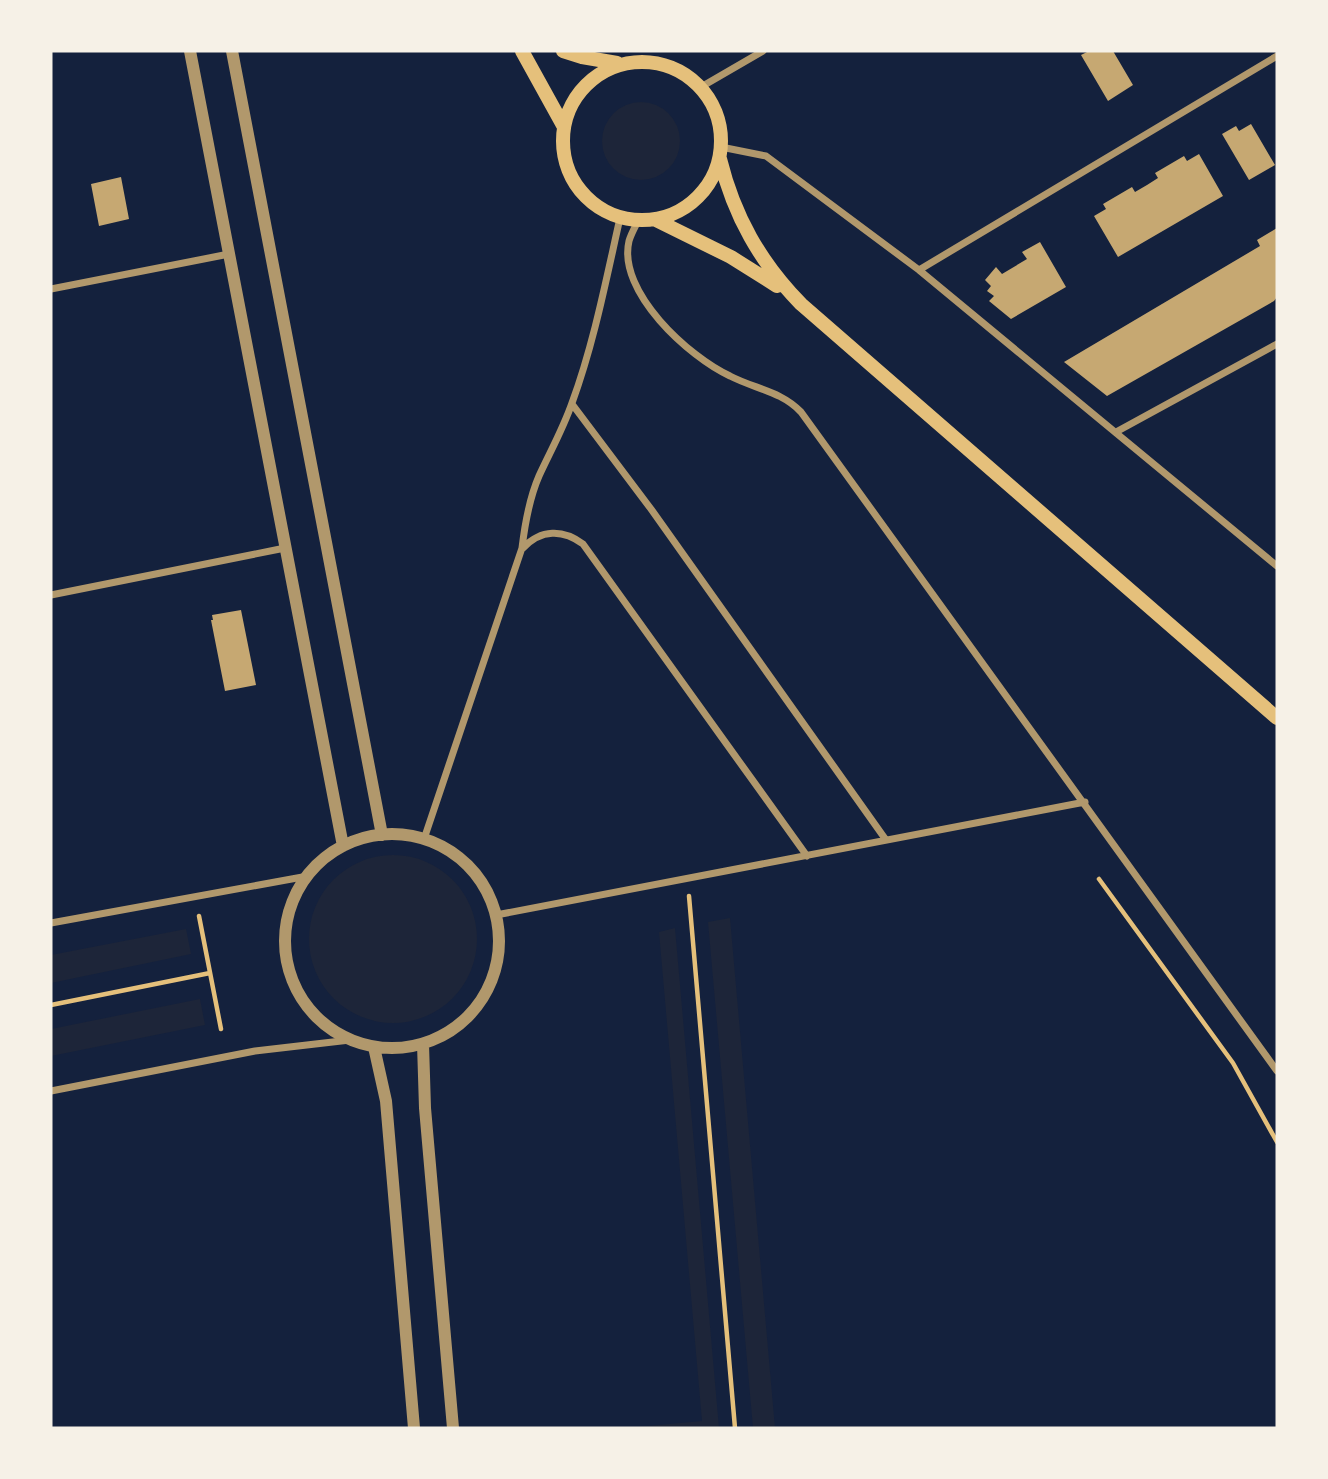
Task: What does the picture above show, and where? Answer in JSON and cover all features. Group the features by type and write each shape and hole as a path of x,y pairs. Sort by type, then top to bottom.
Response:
{"main road":[{"path":"522,51 564,127"},
{"path":"564,51 592,60 665,65 684,74 701,87 717,115 720,153 731,198 747,235 781,283 801,304 1277,718"},
{"path":"622,64 597,76 582,90 570,107 564,127 564,156 575,183 594,205 620,218 638,221 656,220 682,210 699,197 712,179 720,153"},
{"path":"656,220 731,257 801,304"}],"street":[{"path":"190,51 343,846"},
{"path":"232,51 382,835"},
{"path":"701,87 763,51"},
{"path":"919,270 1277,56"},
{"path":"720,153 766,156 919,270 1277,566"},
{"path":"424,839 522,548 530,501 572,404 593,339 620,218"},
{"path":"638,221 629,242 629,257 636,286 652,311 669,332 709,365 749,385 782,395 801,412 1277,1070"},
{"path":"51,289 229,254"},
{"path":"1116,432 1277,344"},
{"path":"572,404 660,520 886,840"},
{"path":"522,548 530,540 550,532 573,536 583,544 807,856"},
{"path":"51,595 285,548"},
{"path":"496,915 1085,802"},
{"path":"382,835 424,839 449,850 470,868 486,890 496,915 499,948 497,964 485,995 465,1020 452,1030 423,1044 399,1048 374,1047 350,1040 318,1019 295,987 285,949 290,910 297,892 308,876 324,859 343,846 382,835"},
{"path":"51,923 308,876"},
{"path":"51,1091 255,1051 350,1040"},
{"path":"423,1044 425,1108 453,1428"},
{"path":"374,1047 386,1101 414,1428"}],"path":[{"path":"688,879 736,1428"},
{"path":"1099,879 1233,1063 1277,1142"},
{"path":"199,916 221,1029"},
{"path":"51,1005 210,973"}],"shaded area":[{"path":"633,102 649,102 663,108 674,119 680,133 680,149 674,163 663,174 649,180 633,180 619,174 608,163 602,149 602,133 608,119 619,108"},
{"path":"393,855 425,862 452,880 470,907 477,939 470,971 452,998 425,1016 393,1023 361,1016 334,998 316,971 309,939 316,907 334,880 361,862"},
{"path":"730,918 775,1428 753,1428 708,922"},
{"path":"675,928 719,1428 625,1428 702,1421 659,932"},
{"path":"186,929 191,954 51,983 51,955"},
{"path":"200,999 205,1025 51,1056 51,1029"}],"building":[{"path":"1089,51 1113,51 1133,85 1108,101 1081,55"},
{"path":"1251,124 1275,165 1249,180 1222,134 1236,126 1239,131"},
{"path":"1199,154 1223,196 1118,257 1094,216 1106,209 1103,204 1132,187 1135,192 1147,185 1158,178 1155,173 1184,156 1187,161"},
{"path":"121,177 129,219 99,226 91,184"},
{"path":"1277,228 1277,297 1274,301 1107,396 1064,362 1260,246 1257,240"},
{"path":"1040,242 1066,287 1011,319 989,301 994,296 987,291 991,286 985,280 996,267 1002,274 1027,259 1022,252"},
{"path":"241,610 256,685 225,691 211,620 212,615"}]}
